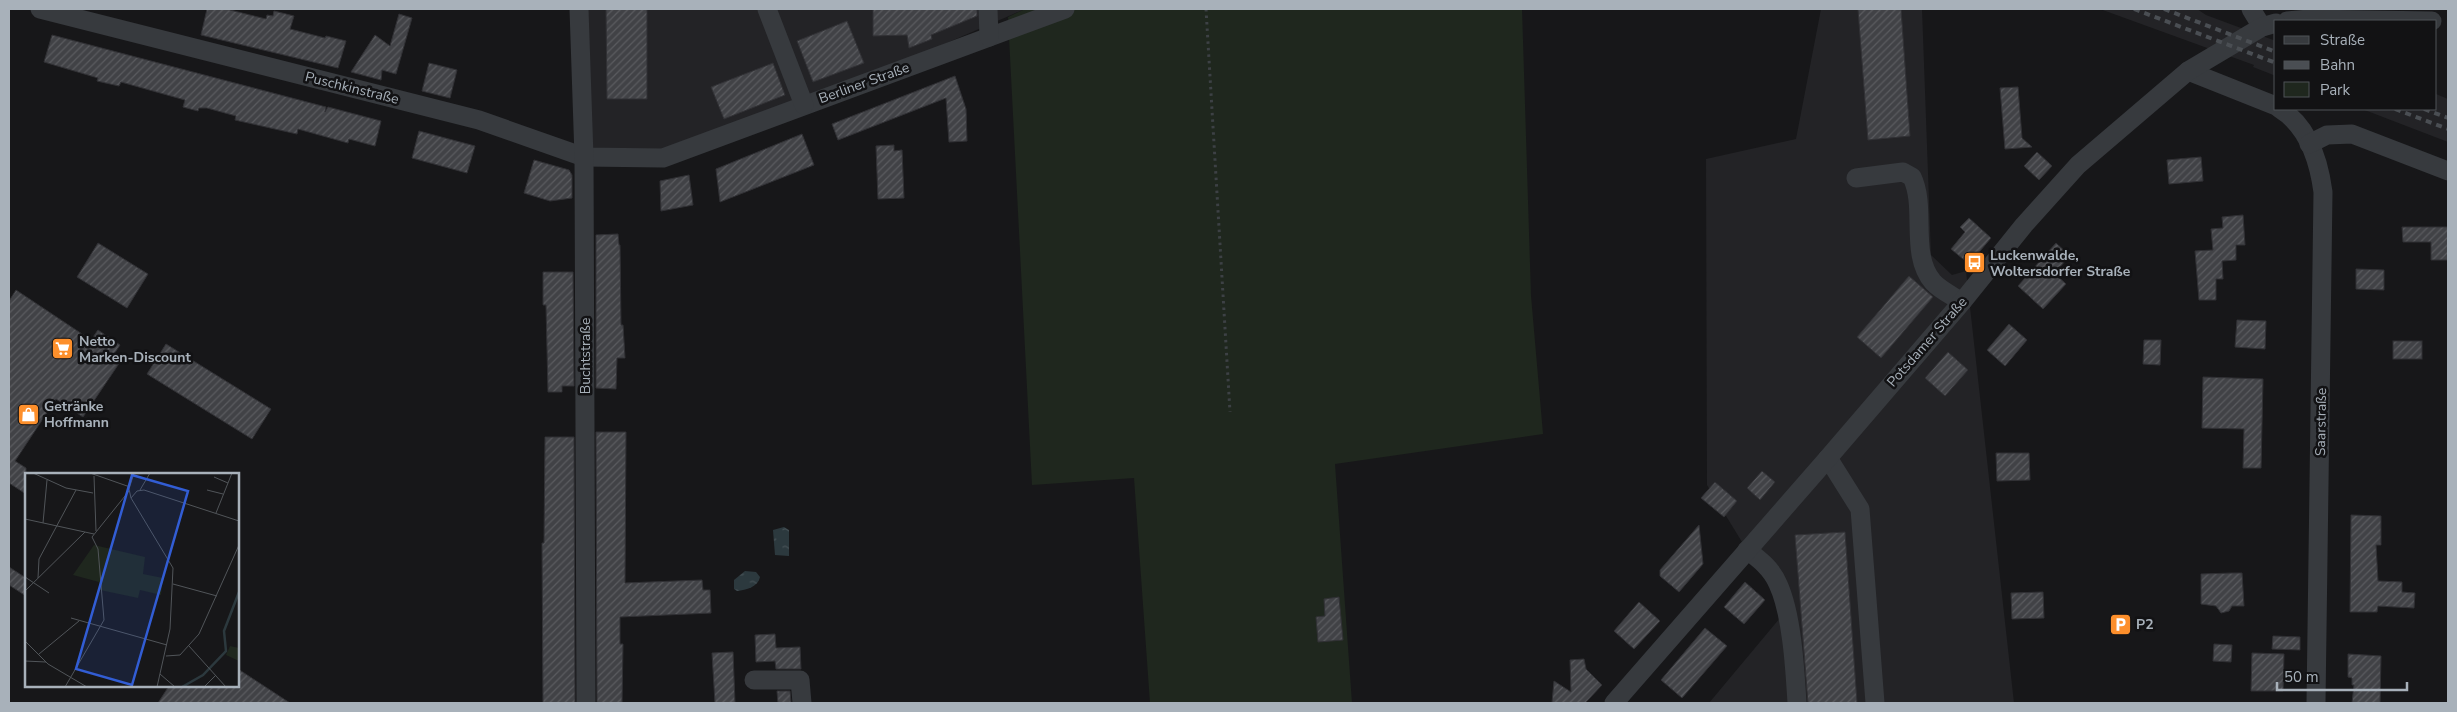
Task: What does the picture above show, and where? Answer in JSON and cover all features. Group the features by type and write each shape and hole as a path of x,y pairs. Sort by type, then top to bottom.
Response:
{"street":[{"name":"Puschkinstraße","path":"40,9 479,120 584,157 663,158"},
{"name":"Buchtstraße","path":"579,9 584,157 586,703"},
{"path":"767,9 804,105"},
{"path":"988,9 989,37"},
{"name":"Berliner Straße","path":"663,158 1064,9"},
{"path":"2251,9 2269,25"},
{"path":"2291,20 2308,14 2416,20"},
{"name":"Potsdamer Straße","path":"1614,703 1828,458 1962,302 2024,225 2078,164 2188,71 2269,25"},
{"path":"2188,71 2274,105"},
{"name":"Saarstraße","path":"2281,110 2298,124 2309,144 2320,174 2324,232 2316,703"},
{"path":"2309,144 2327,134 2352,134 2448,171"},
{"path":"1856,178 1903,172 1912,177 1917,187 1921,248 1927,272 1934,283 1962,302"},
{"path":"1828,458 1860,509 1875,703"},
{"path":"1747,550 1763,562 1778,584 1788,624 1797,703"},
{"path":"754,680 800,680 802,703"}],"path":[{"path":"1206,9 1230,412"}],"shaded area":[{"path":"579,9 1025,9 804,105 663,158 584,157"},
{"path":"1821,9 1922,9 1931,255 1952,275 1966,271 2014,703 1709,703 1785,612 1707,485 1706,159 1796,139"},
{"path":"2100,9 2197,9 2206,15 2274,40 2274,75 2253,67 2254,65"},
{"path":"2437,94 2448,99 2448,142 2365,110 2437,110"}],"green space":[{"path":"1025,9 1522,9 1531,296 1543,434 1335,464 1352,703 1150,703 1134,478 1032,485 1008,17"}],"water":[{"path":"784,527 789,530 789,556 775,555 773,530"},
{"path":"745,571 756,572 760,577 759,580 751,587 737,591 734,589 734,580"}],"building":[{"path":"207,9 226,9 266,19 267,15 273,16 274,11 294,16 290,29 346,41 338,68 201,35"},
{"path":"606,9 647,9 647,99 607,99"},
{"path":"873,9 977,9 977,16 931,35 932,39 909,48 907,35 873,36"},
{"path":"1858,9 1901,9 1910,136 1868,140"},
{"path":"399,14 412,18 396,74 382,70 381,80 351,72 375,35 390,46"},
{"path":"847,21 864,63 813,82 797,41"},
{"path":"52,35 326,107 325,112 328,107 381,121 375,146 349,139 348,143 298,129 297,134 235,120 236,116 207,108 199,108 198,111 183,107 185,100 121,82 119,86 97,81 98,78 44,62"},
{"path":"429,63 457,70 450,98 422,91"},
{"path":"773,63 785,95 724,119 711,87"},
{"path":"955,76 966,109 967,141 949,142 946,98 838,140 832,124"},
{"path":"2018,87 2022,138 2032,147 2005,149 2000,88"},
{"path":"419,131 475,146 467,173 412,158"},
{"path":"802,134 814,165 720,202 716,169"},
{"path":"894,145 894,151 902,150 904,198 878,199 876,146"},
{"path":"2037,152 2052,166 2039,180 2024,166"},
{"path":"2201,157 2203,181 2169,184 2167,160"},
{"path":"534,160 569,170 572,175 572,198 550,201 524,193"},
{"path":"689,175 693,205 661,211 660,181"},
{"path":"2243,215 2245,245 2236,245 2236,260 2222,261 2223,279 2216,279 2216,300 2199,300 2195,251 2213,250 2211,229 2223,228 2222,217"},
{"path":"1969,218 1991,238 1969,264 1951,249 1965,232 1960,227"},
{"path":"2402,227 2448,227 2448,260 2431,260 2431,242 2403,242"},
{"path":"618,234 620,245 621,325 623,325 625,358 617,358 616,389 596,388 596,235"},
{"path":"98,243 148,274 127,308 77,277"},
{"path":"2056,243 2070,256 2054,273 2066,284 2043,309 2018,286"},
{"path":"2356,269 2384,270 2384,290 2356,289"},
{"path":"543,272 573,272 574,386 562,386 562,392 548,392 546,305 543,305"},
{"path":"1909,276 1933,297 1881,358 1857,337"},
{"name":"Netto Marken-Discount","path":"16,290 91,340 98,330 120,345 114,354 122,359 83,417 56,399 15,461 26,468 25,493 9,483 9,301"},
{"path":"2237,320 2266,321 2265,349 2235,347"},
{"path":"2009,324 2027,340 2005,366 1987,350"},
{"path":"2144,340 2161,340 2160,365 2143,364"},
{"path":"2393,341 2422,341 2422,359 2393,359"},
{"path":"166,344 271,409 252,439 147,374"},
{"path":"1948,352 1968,370 1945,396 1925,378"},
{"path":"2203,377 2263,379 2261,468 2243,468 2244,429 2202,428"},
{"path":"596,432 626,432 625,583 702,580 703,590 710,590 711,613 620,617 620,644 623,644 622,703 597,703"},
{"path":"545,437 574,437 575,703 543,703 542,543 544,543"},
{"path":"1996,453 2029,453 2030,480 1997,481"},
{"path":"1762,471 1775,482 1760,500 1747,488"},
{"path":"1715,482 1737,501 1724,517 1701,498"},
{"path":"2351,515 2381,516 2381,545 2376,545 2378,581 2402,582 2402,592 2415,593 2414,608 2378,606 2377,612 2350,612"},
{"path":"1699,525 1703,564 1679,592 1660,576 1660,570"},
{"path":"1845,532 1857,703 1808,703 1795,535"},
{"path":"9,567 25,577 25,595 9,585"},
{"path":"2242,573 2244,606 2232,606 2229,611 2221,613 2216,606 2201,604 2201,574"},
{"path":"1745,582 1765,600 1744,624 1724,607"},
{"path":"2043,592 2044,618 2012,619 2011,593"},
{"path":"1339,597 1343,640 1318,642 1316,617 1325,616 1324,599"},
{"path":"1639,602 1660,621 1634,649 1614,631"},
{"path":"1705,628 1727,646 1682,698 1661,680"},
{"path":"775,634 776,648 800,647 801,669 776,669 775,661 756,662 755,635"},
{"path":"2273,636 2300,637 2300,650 2272,649"},
{"path":"2214,644 2232,645 2231,662 2213,661"},
{"path":"733,652 735,703 715,703 712,653"},
{"path":"2252,653 2284,654 2283,691 2251,691"},
{"path":"2348,654 2381,656 2380,703 2352,703 2354,685 2352,685 2352,678 2348,677"},
{"path":"1584,659 1586,669 1602,685 1586,702 1588,703 1552,703 1554,681 1571,692 1570,660"},
{"path":"239,670 290,703 158,703 168,687 239,687"},
{"path":"777,691 790,691 791,703 778,703"}],"railway":[{"path":"2134,9 2274,62"},
{"path":"2164,9 2274,51"},
{"path":"2398,110 2448,129"},
{"path":"2427,110 2448,118"}],"place":[{"name":"Luckenwalde, Woltersdorfer Straße","path":"1974,263"},
{"name":"Netto Marken-Discount","path":"63,349"},
{"name":"Getränke Hoffmann","path":"28,414"},
{"name":"P2","path":"2120,624"}]}
